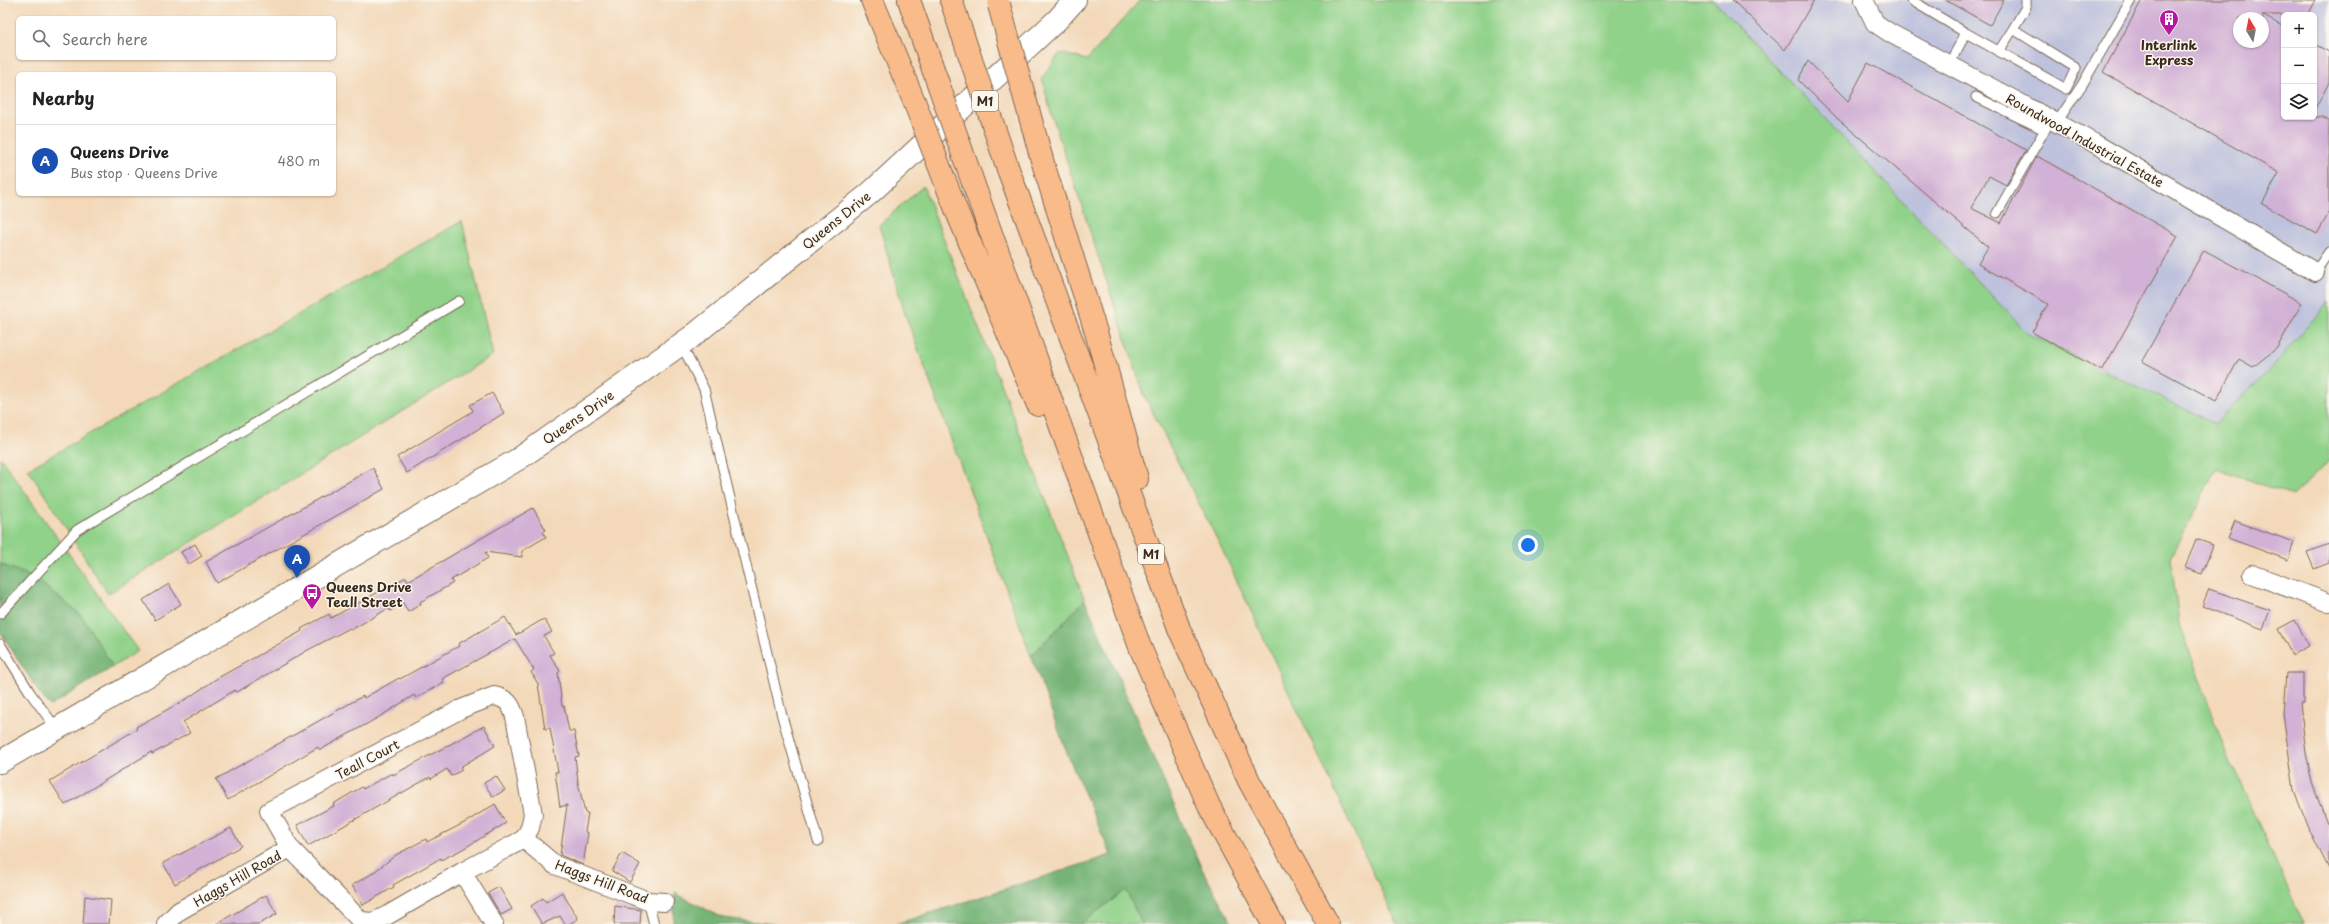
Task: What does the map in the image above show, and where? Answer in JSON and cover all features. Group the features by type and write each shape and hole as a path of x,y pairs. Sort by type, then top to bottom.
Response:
{"highway":[{"path":"872,0 914,101 957,212 1140,647 1209,806 1273,924"},
{"path":"909,0 932,69 1140,647"},
{"name":"M1","path":"951,0 1008,169 1180,631 1249,781 1328,924"},
{"path":"998,3 1042,160 1096,332 1180,631"}],"street":[{"name":"Queens Drive","path":"0,762 520,458 681,344 869,194 1058,19 1075,0"},
{"name":"Roundwood Industrial Estate","path":"1864,0 1875,23 1948,66 2315,272"},
{"path":"2252,574 2329,603"},
{"name":"Teall Court","path":"494,696 504,699 512,705 533,814 530,828 524,839 462,872 388,916 373,922 361,921 290,848 268,811 461,709 494,696"},
{"name":"Haggs Hill Road","path":"524,839 555,865 656,902"},
{"name":"Haggs Hill Road","path":"166,924 179,911 290,848"},
{"path":"462,872 494,924"}],"lane":[{"path":"1911,0 1966,33 2066,89 2076,68 2013,28"},
{"path":"1999,51 2026,7 2026,0"},
{"path":"1997,213 2051,124 2082,85 2131,0"},
{"path":"1948,66 1966,33"},
{"path":"1976,97 2051,124"},
{"path":"2315,272 2329,252"},
{"path":"0,614 77,530 459,301"},
{"path":"681,344 704,388 782,716 818,840"},
{"path":"0,644 31,694 56,728"},
{"path":"654,924 656,902"}],"shaded area":[{"path":"1713,0 2329,0 2329,301 2267,373 2214,423 2028,334"}],"green space":[{"path":"1140,0 1713,0 2028,334 2214,423 2267,373 2329,301 2329,461 2293,496 2216,468 2171,558 2179,624 2227,754 2304,924 1397,924 1223,551 1144,395 1051,113 1042,78 1060,53 1087,60"},
{"path":"923,186 1085,600 1031,656 905,314 879,225"},
{"path":"462,221 493,355 108,594 28,469"},
{"path":"0,457 138,651 50,706 38,691 0,631"},
{"path":"0,564 34,577 82,616 113,667 50,706 38,691 0,631"},
{"path":"1085,600 1201,867 1232,924 1142,924 1126,890 1080,924 896,924 1111,855 1067,753 1031,656"},
{"path":"1126,890 1142,924 1080,924"},
{"path":"675,893 723,918 775,924 673,924"}],"building":[{"path":"1732,0 1814,0 1785,50"},
{"path":"1945,0 2004,0 1990,25"},
{"path":"2142,0 2316,0 2310,12 2281,12 2281,15 2269,15 2269,12 2233,12 2233,48 2269,48 2269,19 2281,25 2281,120 2317,120 2317,117 2322,117 2329,121 2329,213 2317,234 2262,204 2279,173 2103,72"},
{"path":"2317,46 2329,52 2329,83 2317,105"},
{"path":"1808,61 1848,101 1868,63 2026,150 2006,185 1989,176 1971,208 2001,223 2037,156 2178,236 2102,371 2032,332 2048,304 1978,264 1988,247 1838,119 1798,80"},
{"path":"2204,250 2302,303 2277,348 2253,367 2239,359 2216,401 2142,361"},
{"path":"492,393 504,413 407,473 397,457 473,411 470,405"},
{"path":"373,468 384,489 217,583 206,562"},
{"path":"533,508 546,530 543,532 546,537 522,551 522,557 485,552 488,558 451,580 453,583 420,602 421,604 408,612 403,603 390,611 389,608 351,630 350,628 308,650 237,692 235,690 183,722 190,733 152,754 151,752 65,805 50,781 137,729 136,727 188,698 216,679 302,631 301,629 329,614 331,618 406,577 408,581"},
{"path":"2235,521 2294,542 2288,560 2228,538"},
{"path":"2196,539 2213,545 2202,574 2185,568"},
{"path":"195,544 202,556 189,564 181,552"},
{"path":"2329,544 2329,563 2314,569 2307,552"},
{"path":"169,584 181,604 155,620 143,600"},
{"path":"2209,589 2270,610 2263,629 2202,606"},
{"path":"505,617 516,635 544,619 552,632 544,636 554,653 550,655 560,671 558,673 562,706 564,706 569,731 574,731 579,756 575,757 578,782 585,813 588,813 585,832 588,833 583,865 560,855 567,805 560,807 555,772 558,772 550,728 545,729 538,684 531,672 534,670 515,639 442,679 444,682 416,698 414,695 381,716 320,750 318,747 228,800 216,779 363,696 364,698 459,646 458,644"},
{"path":"2295,620 2309,646 2292,655 2278,629"},
{"path":"2286,673 2303,673 2303,703 2300,703 2306,753 2312,783 2329,828 2329,869 2307,825 2294,790 2283,714"},
{"path":"484,726 495,746 460,767 462,770 451,776 447,769 431,779 430,777 308,846 297,825 334,806 333,804 362,787 363,789 392,773 393,775"},
{"path":"496,776 505,790 493,797 484,783"},
{"path":"495,804 506,823 461,850 441,860 441,858 393,885 394,887 363,905 352,885 370,875 396,855 426,839 427,842 466,822"},
{"path":"231,828 241,846 175,884 163,863"},
{"path":"622,853 640,864 630,882 612,871"},
{"path":"499,887 512,909 501,915 488,893"},
{"path":"562,892 578,919 569,924 565,924 560,916 542,924 531,906 543,898 546,902"},
{"path":"266,895 277,914 259,924 216,924"},
{"path":"85,896 111,900 109,924 83,924"},
{"path":"615,906 641,910 640,924 614,924"}],"place":[{"name":"Interlink Express","path":"2169,36"},
{"name":"Queens Drive","path":"297,578"},
{"name":"Queens Drive Teall Street","path":"312,610"}]}
